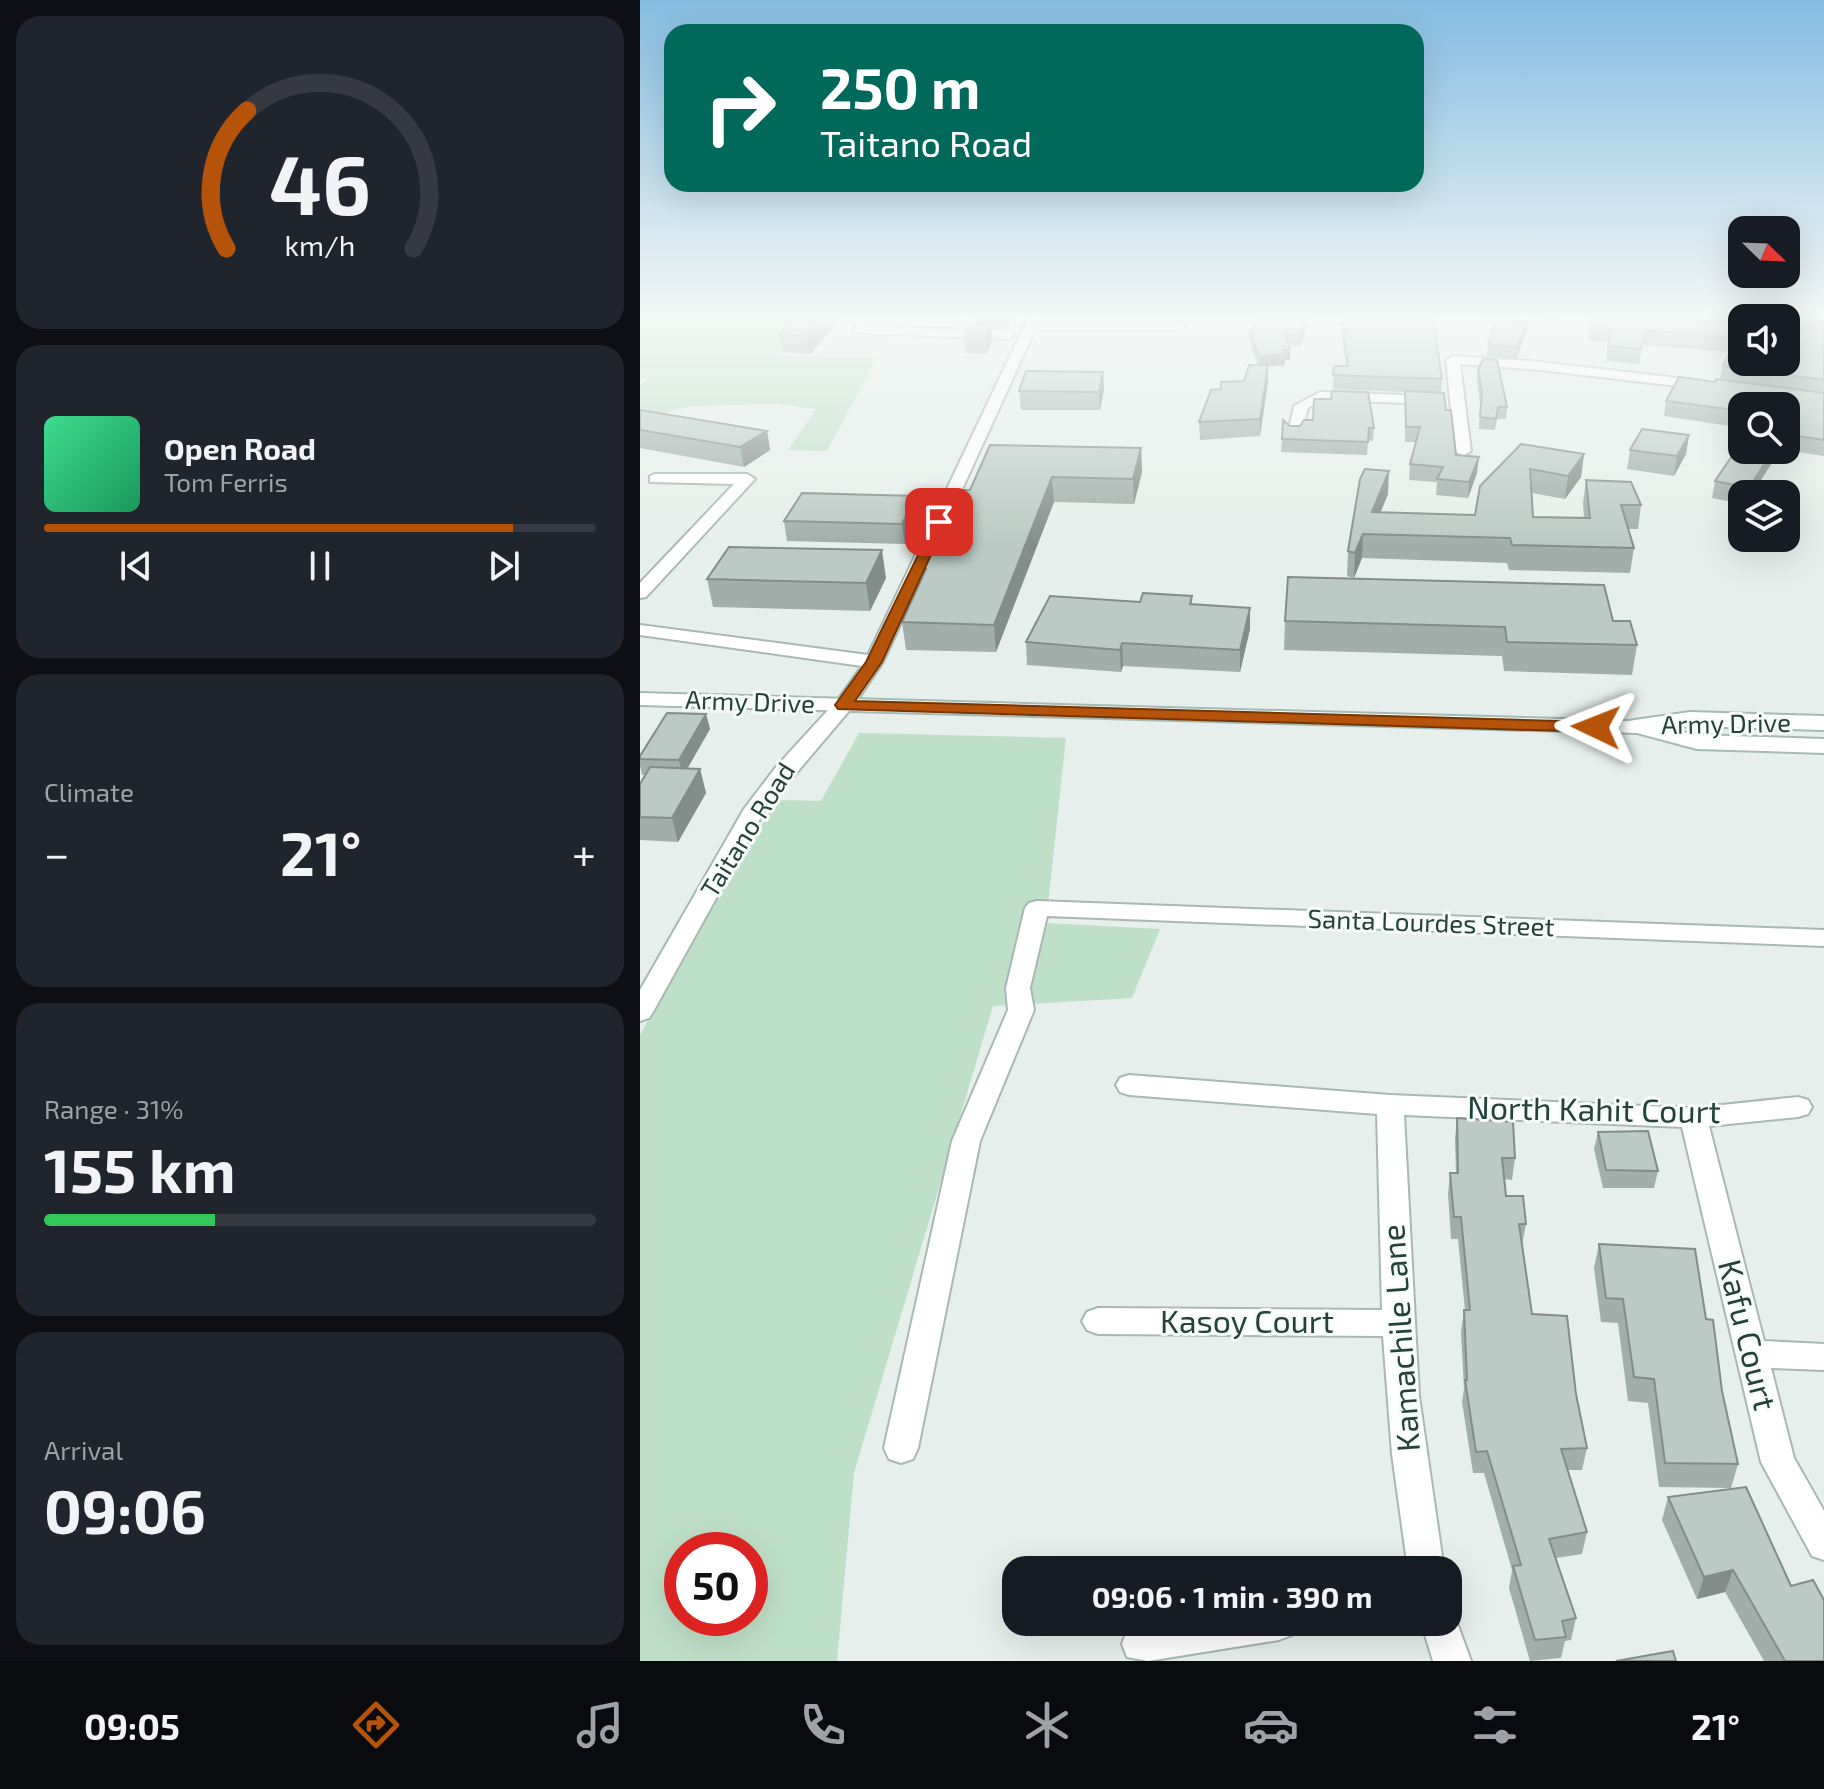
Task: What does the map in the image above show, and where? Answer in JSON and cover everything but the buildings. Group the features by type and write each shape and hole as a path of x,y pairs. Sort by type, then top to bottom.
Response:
{"main road":[{"name":"Army Drive","path":"640,699 1628,728 1697,742 1824,746"},
{"name":"Army Drive","path":"1628,728 1690,719 1824,723"}],"street":[{"name":"Taitano Road","path":"640,1012 775,779 844,705 874,662 1001,392"},
{"path":"1455,392 1463,451"},
{"path":"1295,433 1301,406 1305,401 1320,396 1456,401"},
{"path":"640,593 747,479 655,479"},
{"path":"640,630 874,662"},
{"name":"Santa Lourdes Street","path":"901,1448 966,1141 1021,1010 1018,988 1037,908 1824,938"},
{"name":"North Kahit Court","path":"1129,1085 1390,1105 1693,1118 1798,1107"},
{"name":"Kamachile Lane","path":"1390,1105 1396,1323 1411,1488 1423,1556"},
{"name":"Kafu Court","path":"1693,1118 1778,1462 1824,1544"},
{"name":"Kasoy Court","path":"1098,1321 1396,1323"},
{"path":"1752,1354 1824,1357"},
{"path":"1140,1644 1191,1636"},
{"path":"1444,1636 1452,1661"}],"green space":[{"path":"640,392 859,392 827,451 788,450 816,409 778,404 689,406 640,420"},
{"path":"859,733 1066,738 1046,923 1160,929 1132,998 993,1006 854,1473 837,1661 640,1661 640,1035 693,937 777,800 821,801"}],"route":[{"path":"939,522 874,662 844,705 1596,727"}]}
